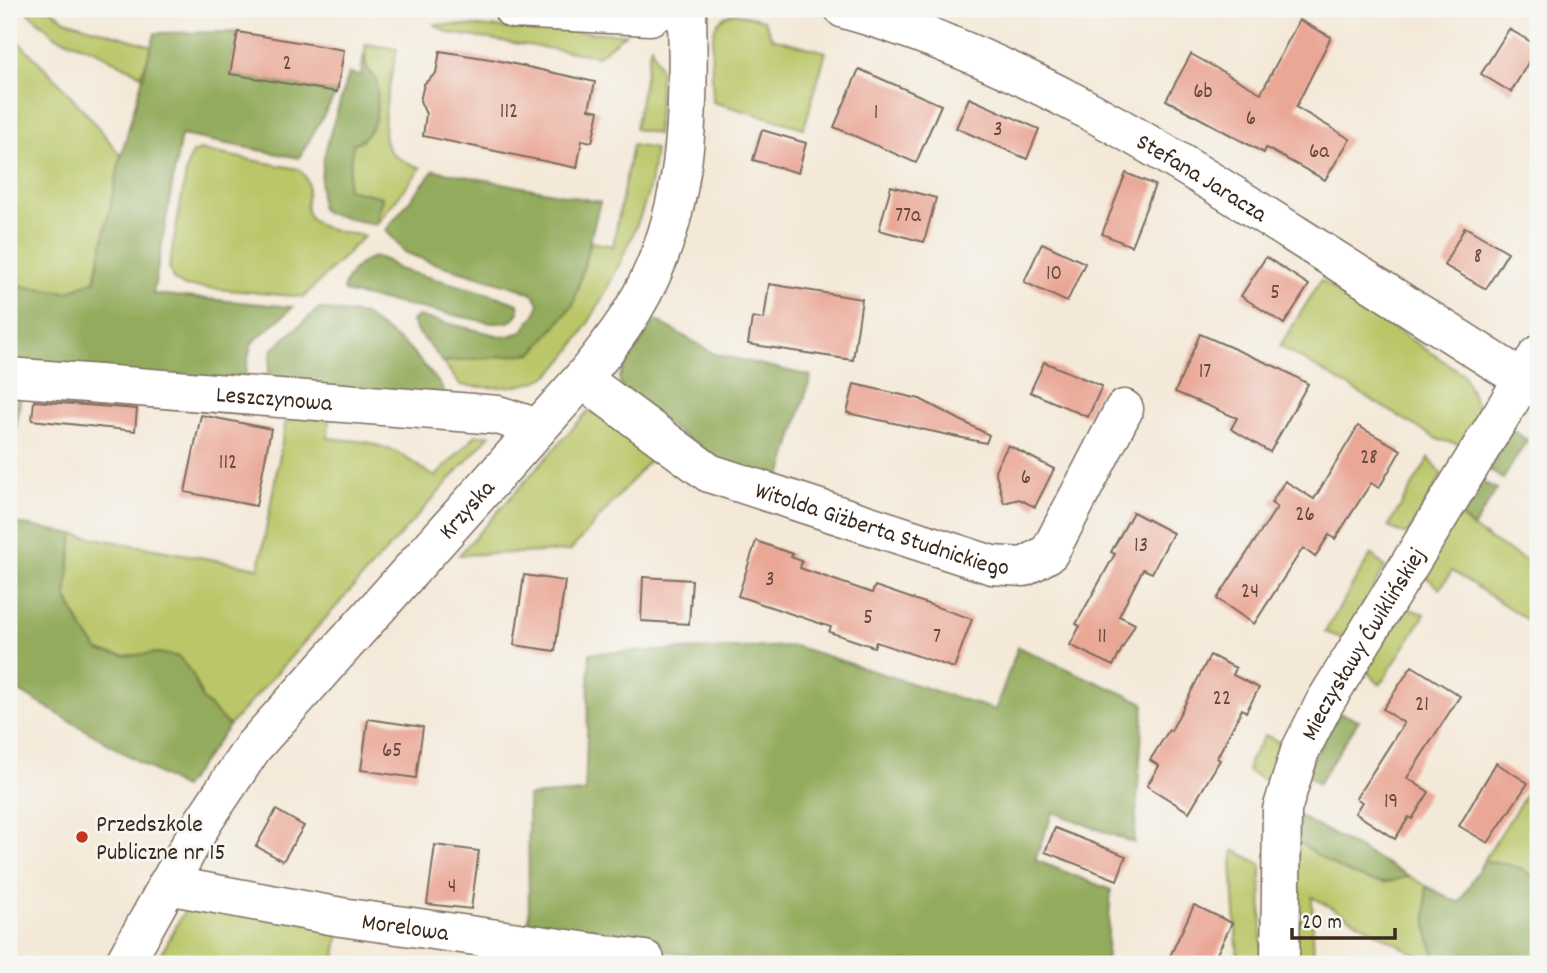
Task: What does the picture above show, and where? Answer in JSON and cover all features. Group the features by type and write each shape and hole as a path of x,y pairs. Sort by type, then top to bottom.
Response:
{"street":[{"path":"513,9 650,16 662,9"},
{"name":"Krzyska","path":"124,964 203,822 253,747 582,379 611,344 634,309 660,254 672,220 685,158 688,112 687,9"},
{"name":"Stefana Jaracza","path":"844,9 879,18 1021,74 1178,160 1533,374"},
{"name":"Mieczysławy Ćwiklińskiej","path":"1280,964 1282,810 1300,751 1325,702 1533,374"},
{"name":"Leszczynowa","path":"9,377 498,415 538,428"},
{"name":"Witolda Giżberta Studnickiego","path":"582,379 709,473 992,565 1024,567 1049,553 1124,409"},
{"name":"Morelowa","path":"167,884 341,917 645,960"}],"green space":[{"path":"24,9 50,9 65,20 152,46 141,75 94,50 57,37"},
{"path":"735,13 764,20 772,38 826,52 804,128 713,102 714,31 721,20"},
{"path":"433,24 625,34 598,56 449,33"},
{"path":"238,32 230,74 337,92 299,158 181,135 153,294 293,307 251,344 243,384 9,369 9,282 68,292 95,280 121,156 155,33"},
{"path":"9,33 68,92 121,156 95,281 68,292 9,282"},
{"path":"366,44 397,49 385,114 385,139 394,155 421,168 376,225 382,197 347,189 353,144 363,140 377,81 366,64"},
{"path":"651,46 661,71 657,134 635,129"},
{"path":"364,54 366,68 377,81 376,118 368,133 353,144 347,189 382,197 376,225 326,213 321,209 321,174 328,140 349,73 361,76"},
{"path":"632,145 655,149 648,192 619,265 587,325 570,350 554,370 531,383 500,387 460,385 443,362 533,353 573,305 591,242 613,246"},
{"path":"200,150 298,169 307,182 306,202 309,216 332,230 364,236 304,297 183,286 173,279 169,267 188,162 193,153"},
{"path":"434,170 600,202 573,305 533,353 443,362 416,330 412,321 417,316 505,337 522,332 536,313 539,303 534,295 518,288 404,252 386,230"},
{"path":"377,257 398,269 518,304 519,312 511,321 492,323 343,290 356,268 365,260"},
{"path":"1321,280 1463,374 1479,410 1460,444 1439,440 1280,346"},
{"path":"318,309 364,315 409,348 440,384 446,398 266,386 272,350"},
{"path":"656,320 715,354 811,376 779,483 716,460 623,392 619,378"},
{"path":"9,387 22,389 9,472"},
{"path":"588,411 609,414 657,452 570,551 459,555"},
{"path":"287,415 329,420 328,438 367,442 397,452 435,477 476,435 490,435 229,726 203,700 193,675 158,653 125,656 99,652 83,630 66,596 73,534 259,568"},
{"path":"1511,429 1527,440 1503,479 1485,467"},
{"path":"1429,458 1442,475 1407,535 1388,527"},
{"path":"1477,480 1497,489 1473,528 1462,518 1458,508"},
{"path":"1458,508 1463,517 1481,534 1538,567 1538,627 1452,571 1440,589 1421,572"},
{"path":"9,522 73,534 66,596 83,630 99,651 125,656 158,653 179,657 193,675 203,700 229,726 183,788 9,685"},
{"path":"1371,554 1385,567 1344,639 1325,632"},
{"path":"1398,605 1425,614 1380,685 1364,669"},
{"path":"795,646 995,710 1018,647 1144,703 1134,843 1053,812 1035,860 1111,890 1106,964 943,964 905,961 902,964 730,964 529,929 528,796 585,792 590,653"},
{"path":"1339,713 1359,720 1318,784 1305,774"},
{"path":"1265,735 1286,746 1273,785 1248,771 1249,762"},
{"path":"1538,775 1538,880 1513,866 1483,862"},
{"path":"1299,816 1409,876 1392,881 1372,881 1338,867 1298,841"},
{"path":"1298,841 1384,883 1409,876 1426,886 1429,936 1440,964 1433,964 1312,897 1314,964 1294,964"},
{"path":"1234,850 1261,864 1262,964 1238,964 1232,863"},
{"path":"1483,862 1513,866 1538,880 1538,964 1440,964 1435,955 1426,916 1426,886 1459,903"},
{"path":"190,900 340,925 334,964 156,964"}],"building":[{"path":"1299,20 1331,37 1296,107 1350,139 1325,180 1266,148 1264,153 1166,100 1191,54 1261,93"},
{"path":"1509,29 1538,46 1511,92 1481,74"},
{"path":"238,32 344,50 337,92 230,74"},
{"path":"440,51 496,60 595,82 589,109 599,111 592,142 582,140 577,168 423,136 426,114 420,101 424,84 436,73"},
{"path":"859,69 941,105 916,163 834,127"},
{"path":"969,98 1039,129 1027,159 956,128"},
{"path":"762,130 806,143 798,173 753,160"},
{"path":"1126,173 1155,185 1131,246 1102,234"},
{"path":"891,186 936,198 924,242 879,230"},
{"path":"1465,227 1508,252 1486,289 1444,265"},
{"path":"1042,243 1085,263 1067,302 1024,282"},
{"path":"1266,257 1309,285 1284,324 1241,296"},
{"path":"769,284 862,299 853,360 748,344 752,318 764,319"},
{"path":"1200,334 1281,369 1308,384 1270,452 1231,429 1237,418 1175,392"},
{"path":"1044,362 1102,386 1088,417 1030,392"},
{"path":"854,384 920,399 989,435 986,443 847,413"},
{"path":"34,401 137,409 135,431 32,420"},
{"path":"201,415 271,429 256,506 185,492"},
{"path":"1358,426 1401,450 1379,488 1371,483 1335,539 1329,535 1315,557 1303,548 1254,624 1217,599 1277,507 1271,503 1285,481 1314,499"},
{"path":"1008,445 1054,469 1035,507 1019,499 1004,503 995,470"},
{"path":"1133,512 1173,533 1152,573 1143,569 1119,616 1135,624 1113,666 1070,645 1080,626 1076,624 1115,554 1111,552"},
{"path":"756,541 793,554 791,557 802,561 800,568 872,593 875,586 972,619 954,668 876,642 874,647 829,632 831,627 738,596"},
{"path":"524,575 565,581 555,651 514,645"},
{"path":"643,577 692,580 689,624 641,621"},
{"path":"1210,655 1236,668 1233,675 1259,688 1246,712 1242,709 1217,758 1220,760 1189,812 1147,786 1159,766 1150,760 1169,730 1171,731"},
{"path":"1412,666 1460,696 1407,778 1429,792 1395,839 1355,813 1362,802 1356,798 1404,723 1383,709"},
{"path":"368,719 423,727 416,778 361,770"},
{"path":"1496,763 1528,783 1488,843 1459,826"},
{"path":"276,810 304,826 283,861 256,846"},
{"path":"1055,828 1126,856 1117,880 1045,852"},
{"path":"435,845 479,851 471,909 427,904"},
{"path":"1194,905 1232,923 1212,964 1187,964 1170,956"}],"place":[{"name":"Przedszkole Publiczne nr 15","path":"82,837"}]}
